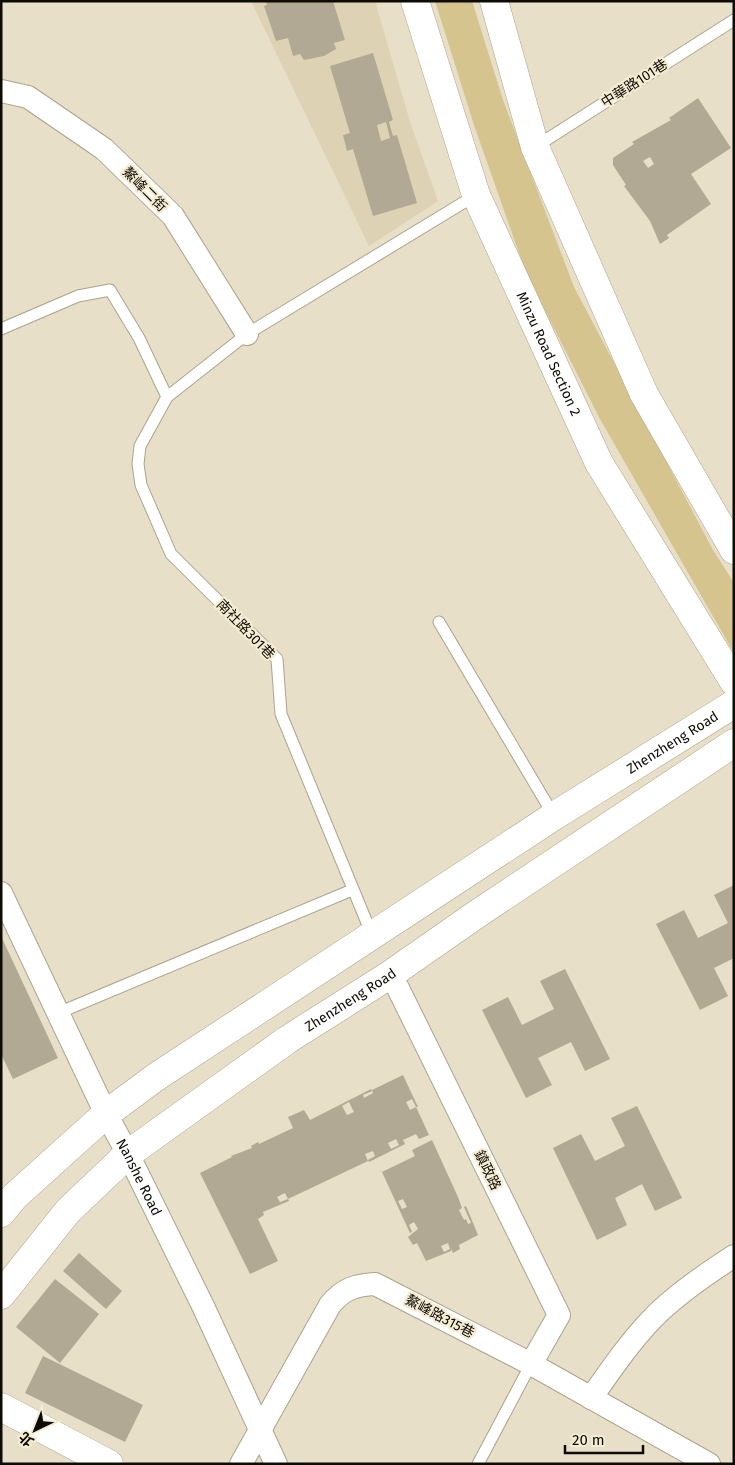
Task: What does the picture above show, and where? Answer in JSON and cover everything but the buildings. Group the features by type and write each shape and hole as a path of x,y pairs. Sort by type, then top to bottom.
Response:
{"street":[{"name":"Minzu Road Section 2","path":"415,1 476,195 599,463 734,682"},
{"path":"494,1 535,147 644,394 734,550"},
{"name":"鰲峰二街","path":"1,91 28,97 104,149 173,216 246,334"},
{"name":"Zhenzheng Road","path":"1,1213 15,1196 106,1114 156,1077 554,816 734,704"},
{"name":"Zhenzheng Road","path":"1,1295 68,1212 128,1154 287,1040 392,974 477,914 734,743"},
{"name":"Nanshe Road","path":"1,893 276,1464"},
{"name":"鎮政路","path":"392,974 559,1315 531,1364"},
{"path":"591,1398 621,1355 653,1318 710,1270 734,1256"},
{"name":"鰲峰路315巷","path":"241,1464 338,1294 356,1285 376,1284 531,1364 709,1464"},
{"path":"1,1407 110,1464"}],"lane":[{"name":"中華路101巷","path":"535,147 734,20"},
{"path":"1,329 78,296 110,290 138,338 167,397 246,334 476,195"},
{"name":"南社路301巷","path":"167,397 140,446 138,464 141,485 171,554 277,659 281,714 372,935"},
{"path":"439,622 554,816"},
{"path":"58,1013 352,890"},
{"path":"478,1464 531,1364"}],"shaded area":[{"path":"251,1 375,1 410,122 438,201 369,246"},
{"path":"435,1 472,1 503,100 574,287 713,550 734,583 734,653 600,419 526,273 475,128"}]}
